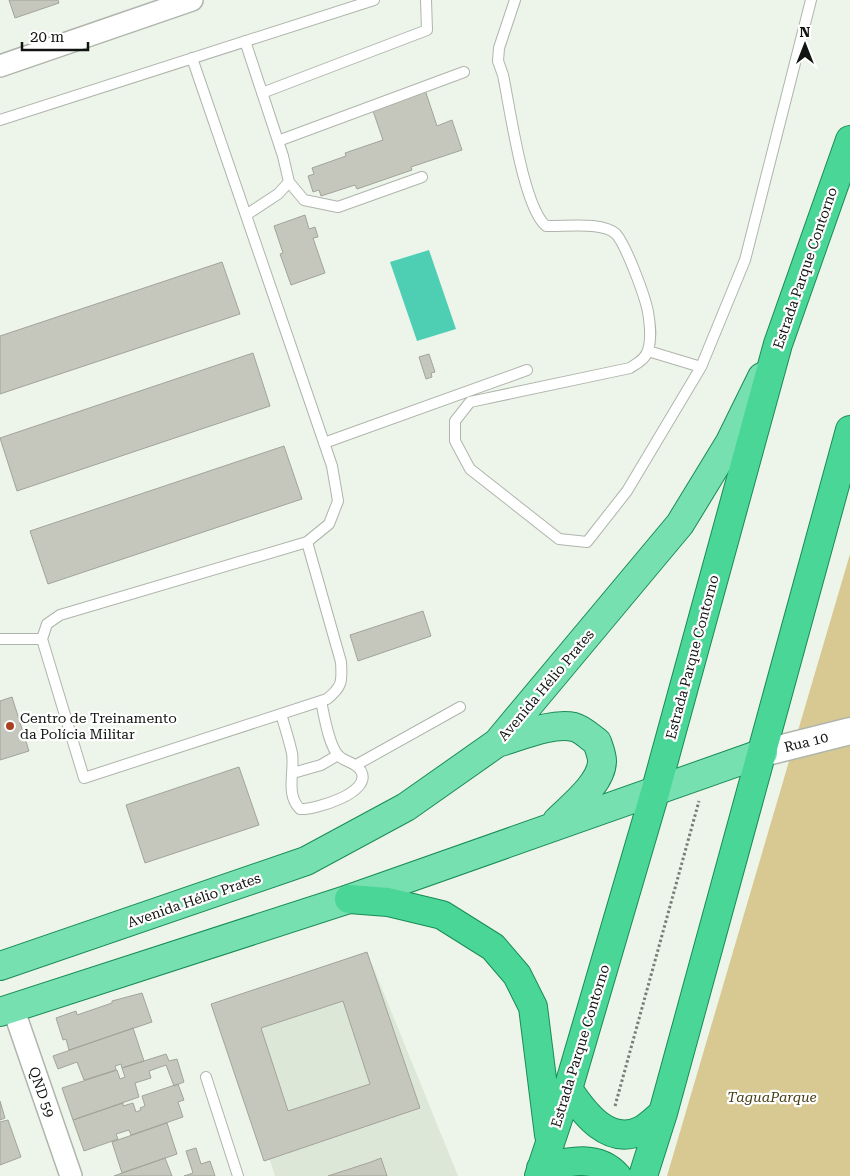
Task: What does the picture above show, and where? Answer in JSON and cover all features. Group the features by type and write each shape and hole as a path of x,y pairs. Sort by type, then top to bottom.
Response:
{"highway":[{"name":"Estrada Parque Contorno","path":"540,1172 568,1089 656,789 778,344 850,140"},
{"path":"643,1176 663,1113 763,753 850,430"},
{"path":"349,899 388,902 442,915 493,947 517,975 533,1007 550,1142"},
{"path":"568,1089 591,1119 606,1130 622,1134 637,1132 651,1124 663,1113"},
{"path":"540,1172 582,1161 594,1162 609,1169 617,1176"}],"main road":[{"name":"Avenida Hélio Prates","path":"0,966 306,861 406,807 497,743 680,524 730,442 778,344"},
{"path":"497,743 547,728 561,726 576,728 597,742 602,761 596,779 592,786 552,827"},
{"path":"6,1010 349,899 656,789 763,753"}],"street":[{"path":"0,66 192,0"},
{"name":"Rua 10","path":"763,753 850,731"},
{"name":"QND 59","path":"6,1010 72,1176"}],"lane":[{"path":"0,120 374,0"},
{"path":"262,93 427,30 426,0"},
{"path":"515,0 499,48 498,61 503,75 524,178 539,220 546,226 602,226 616,234 630,258 648,310 650,331 648,351 642,360 630,368 470,402 455,421 455,441 470,469 559,539 587,542 627,491 701,367 746,260 811,0"},
{"path":"245,41 278,141 289,182 304,200 338,207 422,177"},
{"path":"192,58 332,466 338,500 329,524 307,542 60,615 47,624 42,639 84,778 320,702 337,691 342,682 341,662 307,542"},
{"path":"278,141 464,72"},
{"path":"246,215 278,194 289,182"},
{"path":"648,351 701,367"},
{"path":"324,442 527,370"},
{"path":"0,639 42,639"},
{"path":"281,714 292,753 293,773 291,790 294,803 300,809 307,809 341,799 351,794 360,785 361,771 356,765 338,755 320,702"},
{"path":"356,765 460,707"},
{"path":"293,773 321,765 338,755"},
{"path":"206,1077 238,1176"}],"path":[{"path":"606,1130 611,1118 700,798"}],"shaded area":[{"path":"429,250 456,329 417,341 390,262"},
{"path":"354,956 372,964 458,1176 275,1176 217,1003"}],"green space":[{"name":"TaguaParque","path":"850,554 850,1176 667,1176"}],"building":[{"path":"9,0 58,0 59,3 15,18"},
{"path":"424,87 437,126 452,120 462,150 411,167 412,170 357,189 355,185 321,196 319,190 313,192 308,176 314,174 312,168 346,156 345,153 383,140 371,105"},
{"path":"305,215 309,229 315,227 318,237 313,238 325,273 291,285 280,254 283,253 274,226"},
{"path":"222,262 240,314 0,394 0,336"},
{"path":"253,353 270,406 17,491 0,438"},
{"path":"429,354 435,372 431,373 432,377 426,379 419,357"},
{"path":"284,446 302,499 48,584 30,531"},
{"path":"423,611 431,636 358,661 350,635"},
{"name":"Centro de Treinamento da Polícia Militar","path":"12,697 29,751 0,760 0,701"},
{"path":"239,767 259,825 145,863 126,805"},
{"path":"367,952 420,1108 264,1161 211,1004","holes":["343,1001 370,1084 288,1111 261,1028"]},
{"path":"142,993 152,1022 69,1050 66,1039 63,1040 56,1018 76,1011 77,1015 112,1003 112,1001"},
{"path":"133,1028 144,1061 122,1068 121,1064 115,1066 116,1070 84,1080 77,1062 58,1069 53,1056"},
{"path":"166,1054 169,1061 177,1059 184,1082 174,1086 166,1065 149,1071 151,1078 135,1083 139,1097 73,1120 62,1088 117,1070 120,1079 125,1077 122,1068"},
{"path":"178,1084 184,1100 178,1102 183,1117 131,1135 129,1130 116,1134 118,1139 84,1151 73,1120 123,1103 123,1106 133,1103 136,1112 145,1106 142,1096"},
{"path":"0,1101 5,1118 0,1120"},
{"path":"8,1120 21,1157 0,1165 0,1122"},
{"path":"167,1123 177,1154 122,1173 112,1142"},
{"path":"196,1148 201,1164 210,1161 215,1176 184,1176 193,1173 186,1151"},
{"path":"165,1158 172,1176 114,1176 122,1173"},
{"path":"381,1158 387,1176 328,1176 371,1162"}],"place":[{"name":"Centro de Treinamento da Polícia Militar","path":"10,726"}]}
